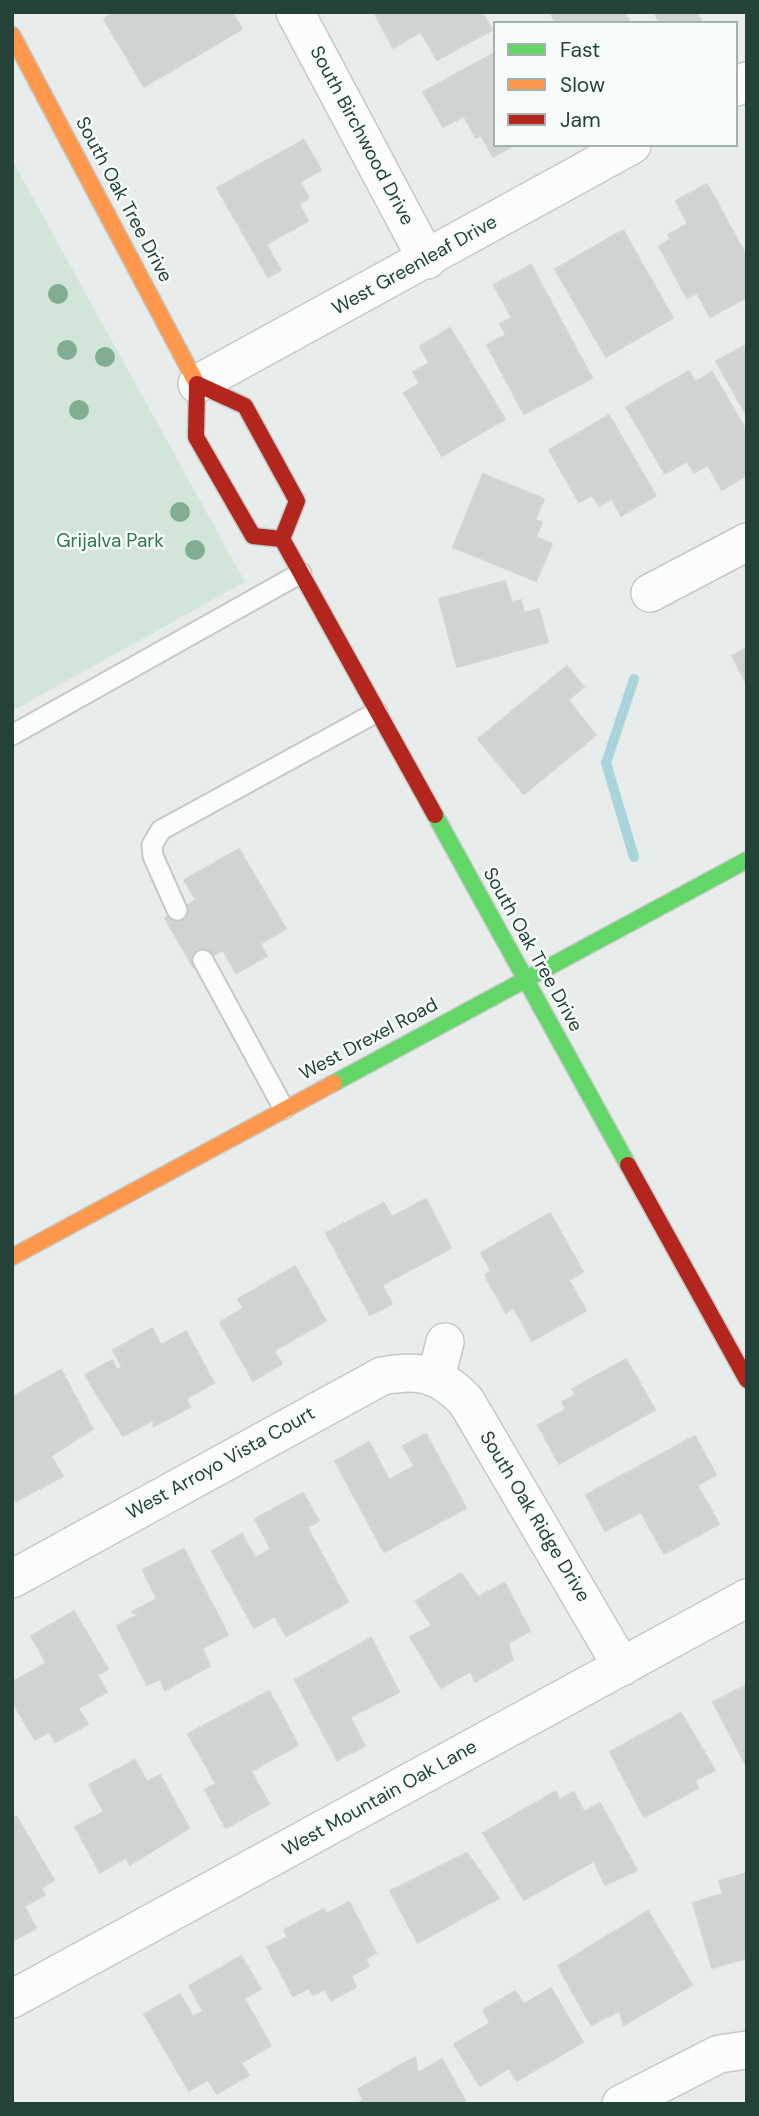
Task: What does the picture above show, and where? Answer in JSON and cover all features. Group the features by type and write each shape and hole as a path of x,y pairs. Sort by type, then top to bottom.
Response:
{"street":[{"name":"South Birchwood Drive","path":"295,12 427,260"},
{"name":"South Oak Tree Drive","path":"12,36 197,384 196,437 253,536 282,540 747,1380"},
{"name":"West Greenleaf Drive","path":"197,384 628,147"},
{"path":"197,384 245,406 296,501 282,540"},
{"path":"650,593 747,542"},
{"name":"West Drexel Road","path":"12,1257 747,860"},
{"name":"West Arroyo Vista Court","path":"12,1579 382,1376 440,1359"},
{"name":"South Oak Ridge Drive","path":"440,1359 448,1382 466,1401 622,1667"},
{"name":"West Mountain Oak Lane","path":"12,1999 747,1598"},
{"path":"621,2104 719,2054 747,2050"}],"lane":[{"path":"12,734 301,573"},
{"path":"177,910 153,856 152,845 161,830 377,712"},
{"path":"203,960 284,1110"}],"green space":[{"name":"Grijalva Park","path":"12,160 245,582 12,711"}],"building":[{"path":"115,12 232,12 242,29 144,87 104,19"},
{"path":"482,12 492,30 437,60 421,32 393,48 375,14"},
{"path":"550,12 624,12 629,21 555,21"},
{"path":"654,12 696,12 701,21 659,21"},
{"path":"493,54 493,147 510,147 493,157 481,135 476,138 464,116 443,127 423,92"},
{"path":"304,140 321,170 300,182 309,198 299,204 308,221 266,244 281,270 268,277 217,188"},
{"path":"707,184 747,257 747,297 710,317 697,293 687,298 659,246 671,239 668,235 688,224 676,201"},
{"path":"623,230 673,318 606,357 555,269"},
{"path":"531,265 592,378 524,414 487,345 506,335 500,324 512,318 494,285"},
{"path":"450,328 505,419 442,456 404,393 420,383 413,372 429,363 420,346"},
{"path":"747,345 747,416 716,361"},
{"path":"689,371 695,382 712,372 747,432 747,475 722,490 708,465 694,473 687,461 665,474 626,407"},
{"path":"609,415 656,496 621,516 612,499 599,506 592,495 579,502 549,450"},
{"path":"483,474 544,499 535,520 542,522 536,537 552,544 536,581 453,547"},
{"path":"505,581 512,603 521,600 524,613 539,609 548,642 457,667 439,599"},
{"path":"747,648 747,684 732,656"},
{"path":"567,666 584,687 568,700 596,735 524,794 478,739"},
{"path":"239,849 286,929 260,944 267,956 236,973 223,950 193,967 165,918 196,900 184,880"},
{"path":"426,1199 451,1248 382,1285 392,1304 370,1315 326,1233 384,1203 392,1217"},
{"path":"550,1213 583,1272 569,1280 586,1311 532,1341 514,1308 506,1313 485,1275 491,1271 481,1253"},
{"path":"295,1266 326,1321 274,1351 282,1364 253,1381 220,1322 244,1308 238,1299"},
{"path":"152,1328 161,1345 186,1331 214,1383 186,1399 190,1407 154,1426 153,1420 123,1436 85,1375 112,1360 117,1370 122,1367 113,1350"},
{"path":"626,1359 655,1410 559,1464 538,1425 566,1409 562,1402 576,1395 572,1389"},
{"path":"61,1370 93,1429 51,1456 63,1476 16,1501 12,1494 12,1397"},
{"path":"426,1434 466,1508 384,1552 335,1461 369,1442 389,1480 414,1466 403,1446"},
{"path":"695,1436 716,1475 697,1485 719,1524 664,1554 641,1512 605,1531 586,1495"},
{"path":"303,1493 319,1521 307,1527 348,1602 286,1636 275,1616 254,1628 212,1551 242,1534 255,1558 271,1549 255,1519"},
{"path":"184,1549 228,1635 202,1648 210,1666 165,1690 160,1679 147,1685 117,1626 138,1615 132,1612 157,1599 143,1570"},
{"path":"461,1573 478,1597 505,1583 530,1631 508,1643 513,1660 475,1682 471,1671 441,1688 410,1637 432,1626 416,1601"},
{"path":"74,1611 108,1669 97,1675 107,1692 78,1708 88,1724 55,1742 49,1732 35,1740 12,1701 12,1682 46,1663 31,1636"},
{"path":"371,1638 399,1692 350,1717 365,1746 337,1760 295,1680"},
{"path":"747,1685 747,1767 713,1702"},
{"path":"269,1691 298,1745 251,1771 269,1804 226,1828 205,1790 216,1784 188,1734"},
{"path":"681,1713 715,1770 695,1780 698,1788 644,1817 610,1752"},
{"path":"135,1760 147,1782 160,1775 189,1828 130,1865 126,1858 100,1872 75,1827 104,1812 89,1785"},
{"path":"556,1791 559,1800 574,1792 584,1812 600,1803 637,1870 605,1885 594,1861 524,1900 483,1833"},
{"path":"16,1816 54,1880 41,1888 45,1895 24,1906 36,1928 12,1941 12,1819"},
{"path":"467,1853 499,1898 418,1943 390,1891"},
{"path":"747,1873 747,1958 712,1968 693,1903 723,1894 719,1881"},
{"path":"349,1902 376,1953 365,1959 369,1966 351,1976 356,1987 331,2000 325,1989 313,1995 309,1988 293,1996 267,1947 288,1937 284,1930 324,1909 327,1914"},
{"path":"648,1911 692,1985 624,2025 619,2011 591,2025 558,1966"},
{"path":"241,1956 261,1989 244,1998 271,2046 241,2063 249,2075 217,2094 208,2080 189,2091 144,2014 180,1994 193,2017 203,2011 189,1986"},
{"path":"551,1988 583,2042 517,2081 509,2068 480,2086 454,2044 490,2023 483,2010 515,1991 524,2004"},
{"path":"415,2057 418,2073 442,2059 467,2104 356,2104 363,2100 358,2089"}],"waterway":[{"path":"634,679 606,763 634,857"}],"traffic: fast":[{"path":"435,815 628,1165"},
{"path":"334,1083 747,860"}],"traffic: slow":[{"path":"12,35 197,384"},
{"path":"12,1257 334,1083"}],"traffic: jam":[{"path":"197,384 245,406 297,501 282,539 253,536 196,437 197,384"},
{"path":"282,539 435,815"},
{"path":"628,1165 747,1380"}]}
